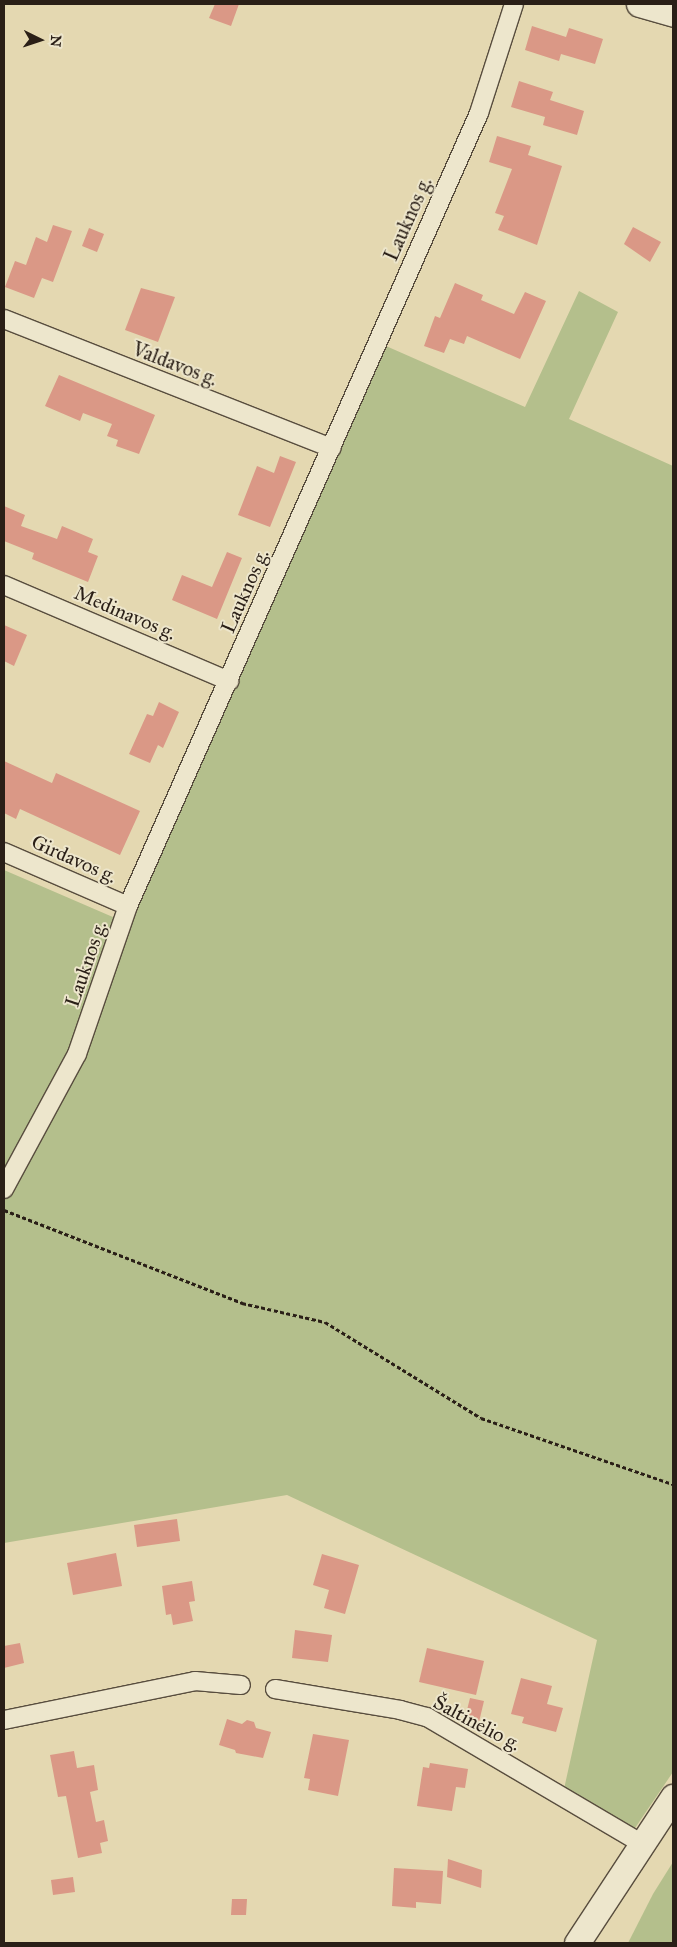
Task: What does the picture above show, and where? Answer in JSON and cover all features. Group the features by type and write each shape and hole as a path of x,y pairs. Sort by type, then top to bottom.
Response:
{"main road":[{"path":"639,4 673,14"},
{"path":"577,1943 673,1797"}],"street":[{"name":"Lauknos g.","path":"4,1189 77,1054 128,906 480,113 514,4"},
{"name":"Valdavos g.","path":"4,319 331,448"},
{"name":"Medinavos g.","path":"4,585 229,681"},
{"name":"Girdavos g.","path":"4,852 128,906"},
{"path":"4,1720 195,1681 241,1685"},
{"name":"Šaltinėlio g.","path":"275,1689 400,1710 427,1717 641,1843"}],"path":[{"path":"4,1210 242,1303 325,1322 481,1418 673,1484"}],"green space":[{"path":"579,291 618,312 569,419 673,466 673,1772 633,1831 564,1789 597,1640 287,1495 4,1543 4,870 129,924 386,346 525,407"},
{"path":"673,1862 673,1943 628,1943 653,1894"}],"building":[{"path":"215,4 239,4 231,26 209,18"},
{"path":"532,26 566,37 569,28 603,39 595,64 561,54 559,61 525,50"},
{"path":"519,81 553,92 550,100 584,111 577,135 543,125 545,117 511,107"},
{"path":"497,136 531,146 528,155 562,166 537,245 498,230 504,216 495,213 512,169 489,162"},
{"path":"53,225 72,231 53,282 42,278 34,298 5,287 15,261 26,265 36,237 47,242"},
{"path":"633,227 661,242 650,262 624,244"},
{"path":"89,228 104,234 97,252 82,246"},
{"path":"455,283 483,295 481,300 514,314 525,292 546,301 520,359 467,336 464,344 450,339 444,353 424,346 435,316 440,318"},
{"path":"141,288 175,297 158,342 125,330"},
{"path":"59,375 155,415 139,454 116,446 118,440 107,436 112,424 83,413 80,421 45,406"},
{"path":"280,456 296,462 270,527 238,515 257,466 274,473"},
{"path":"4,506 25,515 21,526 57,539 62,526 93,539 88,552 98,556 88,582 32,559 34,553 4,541"},
{"path":"227,552 242,558 217,619 172,600 182,575 212,587"},
{"path":"4,625 27,635 14,666 4,661"},
{"path":"159,702 179,712 163,748 158,745 150,763 129,754 147,714 153,716"},
{"path":"4,761 52,783 56,773 140,811 120,855 20,809 16,819 4,813"},
{"path":"177,1519 180,1541 137,1547 134,1525"},
{"path":"116,1553 122,1586 73,1595 67,1563"},
{"path":"322,1554 359,1565 345,1614 324,1608 329,1590 313,1585"},
{"path":"192,1581 195,1601 189,1602 193,1621 173,1625 171,1614 166,1615 162,1586"},
{"path":"295,1630 332,1635 328,1662 292,1658"},
{"path":"20,1643 24,1663 4,1668 4,1646"},
{"path":"427,1648 484,1661 476,1695 419,1682"},
{"path":"521,1678 552,1686 547,1704 563,1708 556,1732 522,1723 524,1717 511,1714"},
{"path":"470,1698 484,1701 479,1722 465,1718"},
{"path":"227,1719 242,1724 247,1720 254,1722 256,1728 271,1732 263,1758 236,1753 235,1750 219,1745"},
{"path":"313,1734 349,1740 338,1796 308,1790 310,1779 304,1778"},
{"path":"74,1751 77,1768 94,1765 98,1790 90,1792 96,1822 104,1820 108,1841 100,1843 102,1853 78,1858 66,1796 58,1797 50,1755"},
{"path":"430,1763 468,1769 465,1788 456,1787 452,1811 417,1806 423,1767 429,1768"},
{"path":"448,1859 482,1870 481,1888 447,1877"},
{"path":"394,1868 443,1871 441,1904 416,1902 416,1908 392,1906"},
{"path":"73,1877 75,1892 53,1895 51,1880"},
{"path":"232,1899 247,1899 246,1915 231,1915"}]}
